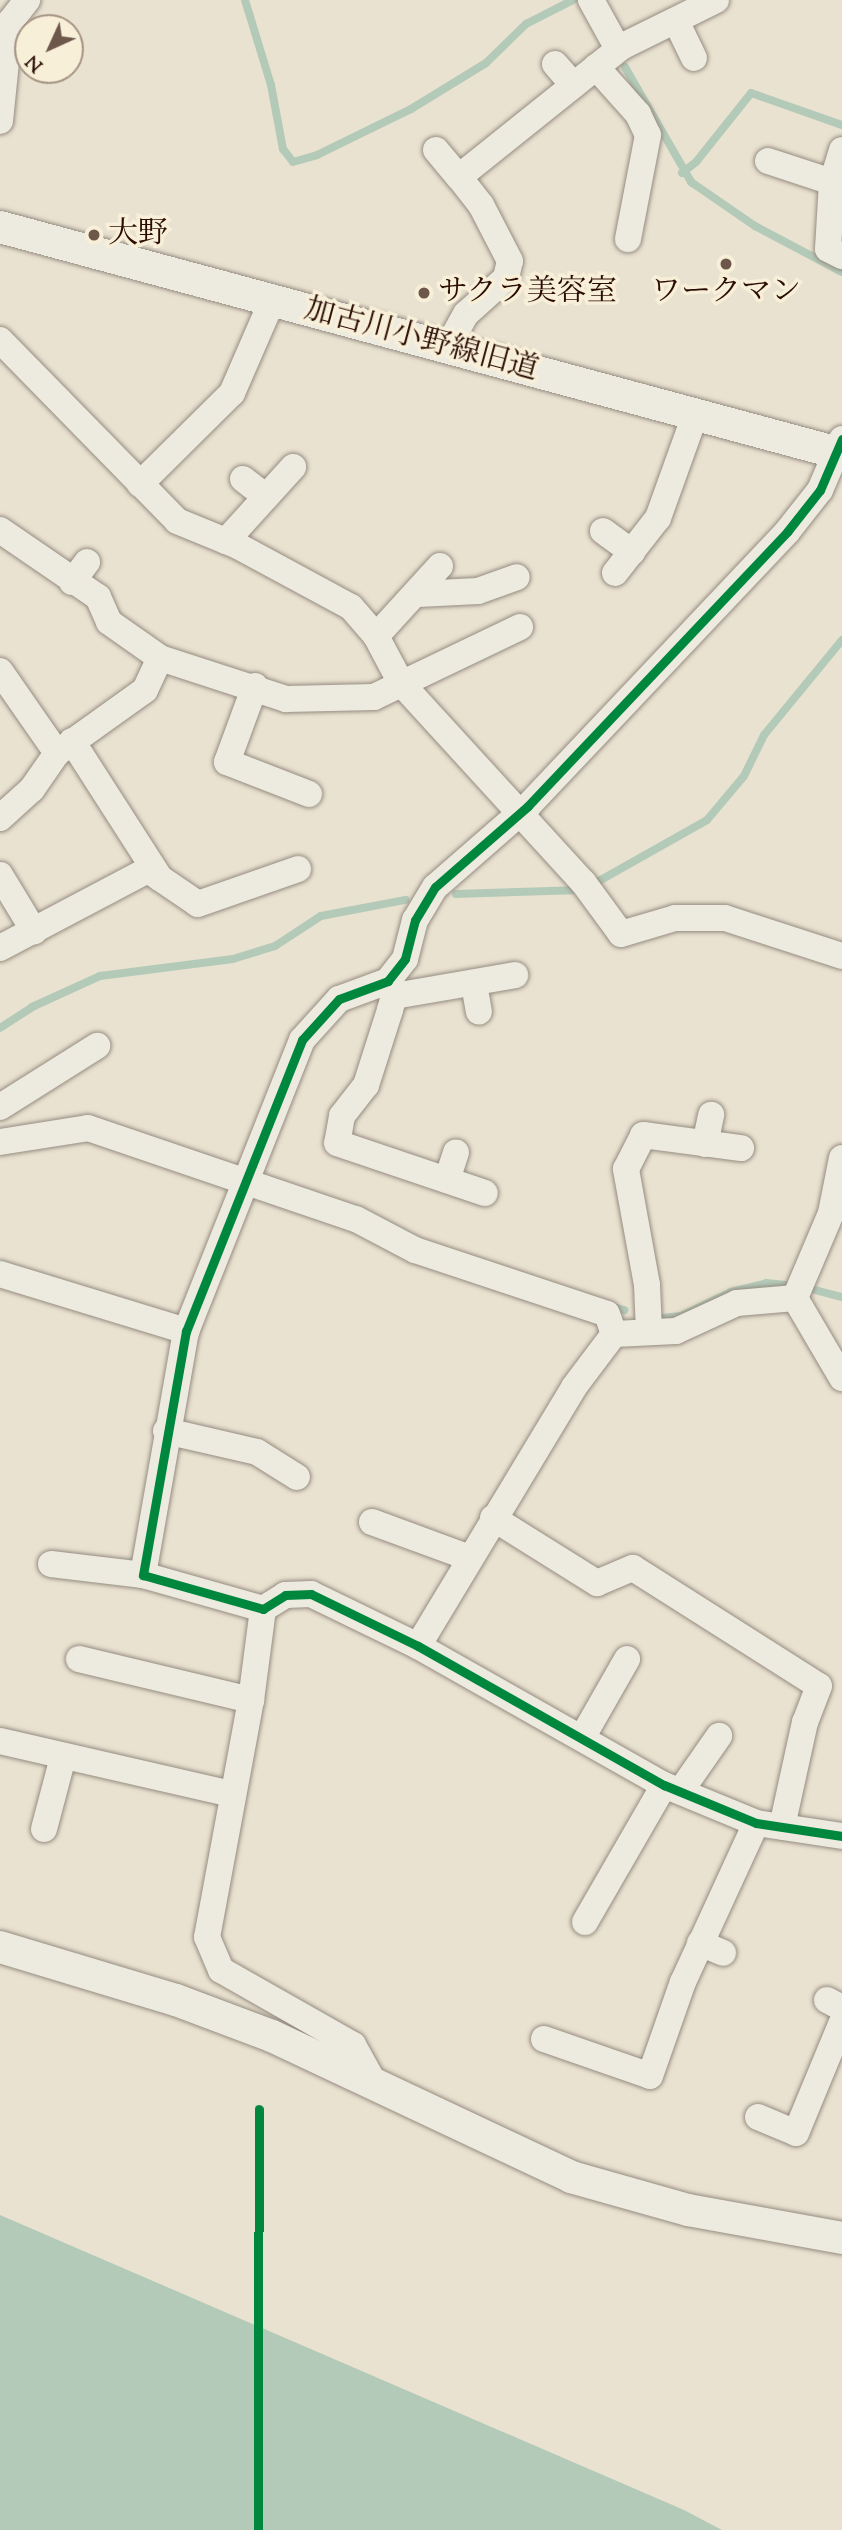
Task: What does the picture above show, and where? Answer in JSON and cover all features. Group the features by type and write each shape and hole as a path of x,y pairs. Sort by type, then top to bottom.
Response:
{"street":[{"path":"0,121 10,22 27,0"},
{"path":"459,177 618,49 716,0"},
{"path":"596,2 618,49"},
{"path":"676,21 694,58"},
{"path":"555,64 573,85"},
{"path":"596,67 638,114 648,135 628,239"},
{"path":"436,150 481,205 510,261 506,278 466,314 447,348"},
{"path":"842,150 832,182 828,249 842,256"},
{"path":"768,161 832,182"},
{"name":"加古川小野線旧道","path":"0,227 695,415 840,448"},
{"path":"140,484 232,393 272,301"},
{"path":"0,340 177,521 226,541 351,607 376,636 401,683 587,888 621,934 675,918 725,918 842,956"},
{"path":"615,573 658,518 695,415"},
{"path":"485,1193 337,1143 342,1116 366,1084 391,988 405,960 415,920 435,887 519,814 787,533 820,489 840,448"},
{"path":"226,541 293,467"},
{"path":"243,479 266,497"},
{"path":"0,530 80,572 98,597 109,622 160,658 256,686 286,699 374,697 520,627"},
{"path":"603,531 632,552"},
{"path":"376,636 418,594 440,566"},
{"path":"418,594 478,591 517,577"},
{"path":"0,818 33,789 64,747 145,690 160,658"},
{"path":"0,671 64,747 160,878"},
{"path":"256,686 227,762 309,794"},
{"path":"0,948 148,870 198,904 298,869"},
{"path":"0,875 34,931"},
{"path":"143,1575 166,1431 187,1331 243,1183 302,1040 339,999 391,988 474,984 515,975"},
{"path":"474,984 479,1012"},
{"path":"0,1107 97,1046"},
{"path":"705,1143 711,1115"},
{"path":"0,1142 88,1128 243,1183 356,1219 415,1250 607,1314 614,1334"},
{"path":"649,1331 647,1285 626,1169 643,1135 741,1148"},
{"path":"447,1180 456,1152"},
{"path":"794,1298 831,1213 842,1158"},
{"path":"0,1274 187,1331"},
{"path":"418,1646 574,1387 614,1334 676,1331 737,1303 794,1298"},
{"path":"794,1298 842,1378"},
{"path":"166,1431 257,1452 297,1477"},
{"path":"493,1518 597,1583 633,1569 819,1686 769,1825 650,2076 544,2039"},
{"path":"372,1522 470,1558"},
{"path":"51,1564 143,1575 263,1609 285,1595 310,1594 418,1646 673,1787 769,1825 842,1836"},
{"path":"263,1609 251,1700 207,1937 221,1970 353,2045 374,2083"},
{"path":"582,1738 628,1659"},
{"path":"79,1660 251,1700"},
{"path":"585,1909 673,1787 719,1736"},
{"path":"0,1741 232,1794"},
{"path":"44,1829 63,1757"},
{"path":"0,1947 176,2000 374,2083 462,2129 571,2177 688,2210 842,2238"},
{"path":"758,2117 794,2143 842,2022"}],"shaded area":[{"path":"0,2215 684,2510 722,2530 0,2530"}],"waterway":[{"path":"245,0 271,85 283,149 293,162 317,155 411,109 486,63 526,24 573,0"},
{"path":"625,67 691,182 755,226 842,272"},
{"path":"682,173 696,162 751,93 842,125"},
{"path":"456,894 583,890 707,820 744,776 764,735 842,640"},
{"path":"0,1028 32,1007 100,976 233,959 275,946 321,916 405,900"},
{"path":"653,1319 681,1316 731,1292 766,1283 793,1286"},
{"path":"815,1290 842,1297"},
{"path":"609,1306 624,1310"}],"cycle path":[{"path":"842,439 820,490 787,532 528,806 435,887 415,920 405,959 388,981 339,999 302,1040 186,1331 143,1575 263,1609 285,1595 311,1594 418,1646 664,1785 756,1823 842,1836"},
{"path":"258,2530 259,2109"}],"place":[{"name":"大野","path":"94,235"},
{"name":"ワークマン","path":"726,264"},
{"name":"サクラ美容室","path":"424,293"}]}
